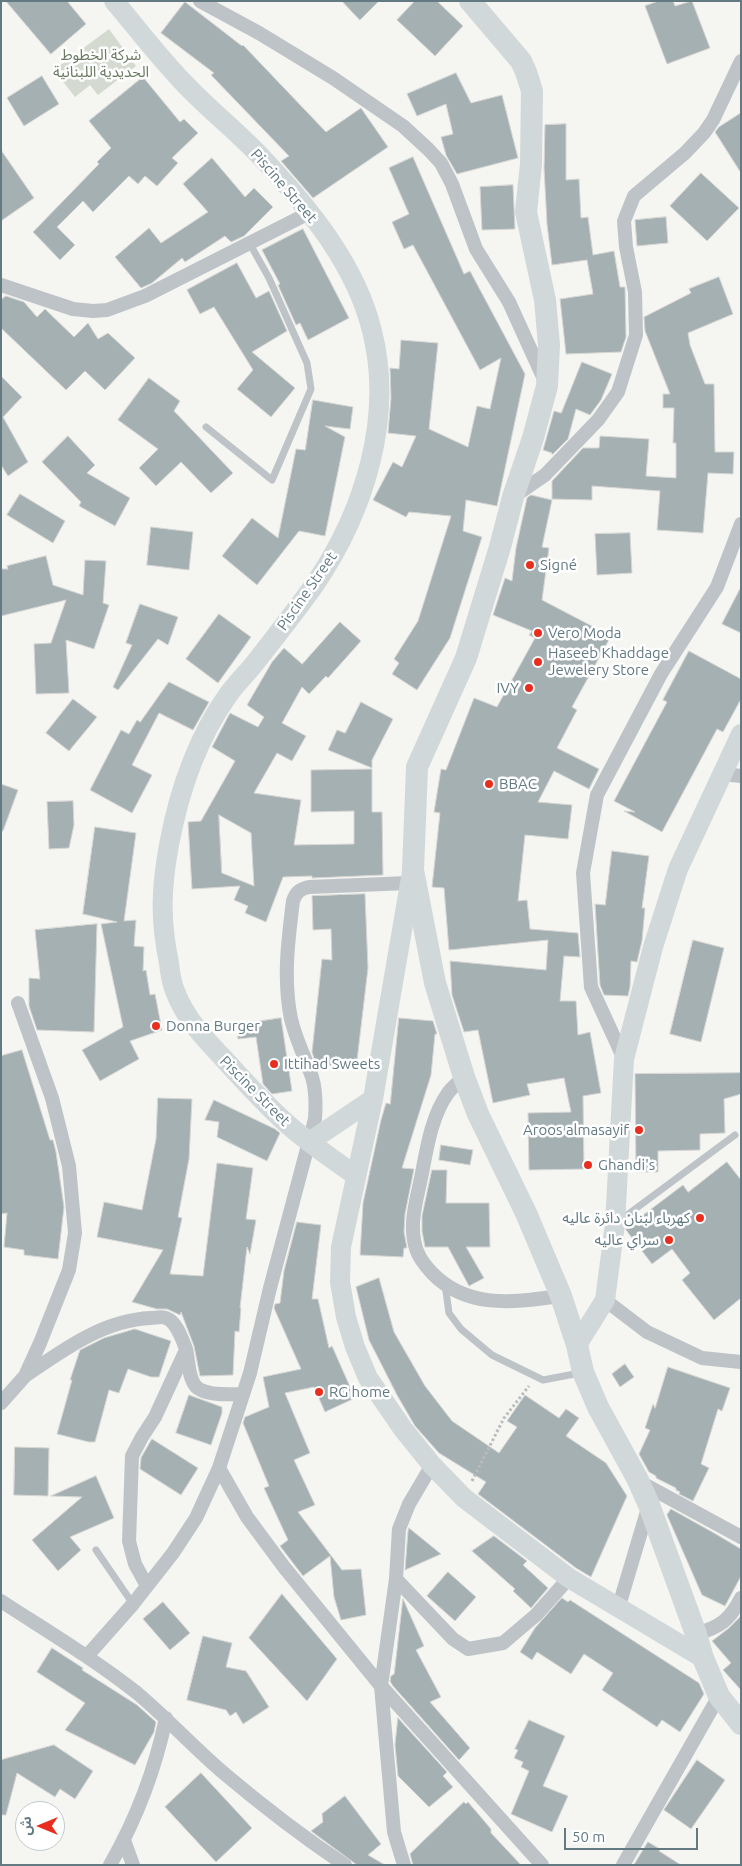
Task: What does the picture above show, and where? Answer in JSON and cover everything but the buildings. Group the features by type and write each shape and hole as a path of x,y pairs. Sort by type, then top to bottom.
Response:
{"main road":[{"path":"470,1 520,61 532,91 531,164 526,212 545,300 549,345 547,386 466,658 417,766 411,877 435,983 464,1077 478,1114 526,1213 561,1296 577,1345 583,1372 598,1407 638,1480 649,1505 719,1696 741,1724"}],"street":[{"name":"Piscine Street","path":"114,1 182,81 264,160 326,234 351,275 372,328 378,359 381,391 379,418 363,488 341,542 314,585 228,696 201,740 188,769 177,808 165,870 162,903 162,933 174,988 186,1015 208,1043 291,1128 355,1175"},
{"path":"200,1 259,33 333,78 403,126 441,163 476,249 509,302 547,386"},
{"path":"513,497 545,475 598,420 618,392 636,335 635,292 626,248 624,221 630,204 634,196 685,153 704,133 713,120 741,61"},
{"path":"1,284 73,309 108,310 145,296 309,213"},
{"path":"624,1059 591,988 583,873 597,795 662,674 717,587 741,524"},
{"path":"577,1345 605,1300 615,1224 624,1059 653,947 678,869 731,775 741,734"},
{"path":"87,1656 148,1586 196,1518 219,1468 243,1394 315,1119 315,1092 312,1078 296,1039 288,997 287,953 292,901 299,890 308,887 411,877 373,1099 355,1175 339,1262 340,1282 346,1317 355,1347 368,1378 403,1429 432,1466 464,1498 569,1578 618,1609 704,1658"},
{"path":"18,1003 52,1098 69,1166 75,1233 69,1270 25,1376"},
{"path":"464,1077 448,1093 440,1107 428,1143 412,1223 414,1242 420,1260 437,1278 464,1296 498,1301 527,1301 561,1296"},
{"path":"309,1142 373,1099"},
{"path":"605,1300 647,1332 702,1358 741,1362"},
{"path":"1,1403 25,1376 77,1341 104,1328 136,1318 165,1317 175,1324 186,1350 193,1382 200,1390 243,1394"},
{"path":"148,1586 135,1564 128,1541 132,1456 156,1417 186,1350"},
{"path":"404,1865 394,1832 381,1686 396,1579 399,1529 409,1504 432,1466"},
{"path":"219,1468 247,1517 279,1560 381,1686 542,1865"},
{"path":"638,1480 741,1537"},
{"path":"618,1609 649,1505"},
{"path":"396,1579 453,1639 468,1649 503,1643 536,1615 569,1578"},
{"path":"696,1634 712,1629 729,1618 741,1598"},
{"path":"1,1602 87,1656 136,1692 225,1775 307,1840 344,1865"},
{"path":"623,1865 719,1696"},
{"path":"110,1865 124,1840 151,1778 166,1718"},
{"path":"124,1840 133,1865"}],"lane":[{"path":"206,427 272,480 312,389 307,363 268,278 250,244"},
{"path":"615,1224 736,1135"},
{"path":"445,1283 449,1313 461,1329 492,1355 543,1380 583,1372"},
{"path":"96,1550 133,1604"}],"path":[{"path":"464,1498 504,1418 529,1386 543,1380"}],"green space":[{"name":"شركة الخطوط الحديدية اللبنانية","path":"109,29 136,66 98,95 90,85 75,97 54,70"}],"place":[{"name":"Signé","path":"530,565"},
{"name":"Vero Moda","path":"538,633"},
{"name":"Haseeb Khaddage Jewelery Store","path":"538,662"},
{"name":"IVY","path":"529,688"},
{"name":"BBAC","path":"489,784"},
{"name":"Donna Burger","path":"156,1026"},
{"name":"Ittihad Sweets","path":"274,1064"},
{"name":"Aroos almasayif","path":"639,1130"},
{"name":"Ghandi's","path":"588,1165"},
{"name":"كهرباء لبنان دائرة عاليه","path":"700,1218"},
{"name":"سراي عاليه","path":"669,1240"},
{"name":"RG home","path":"319,1392"}]}
